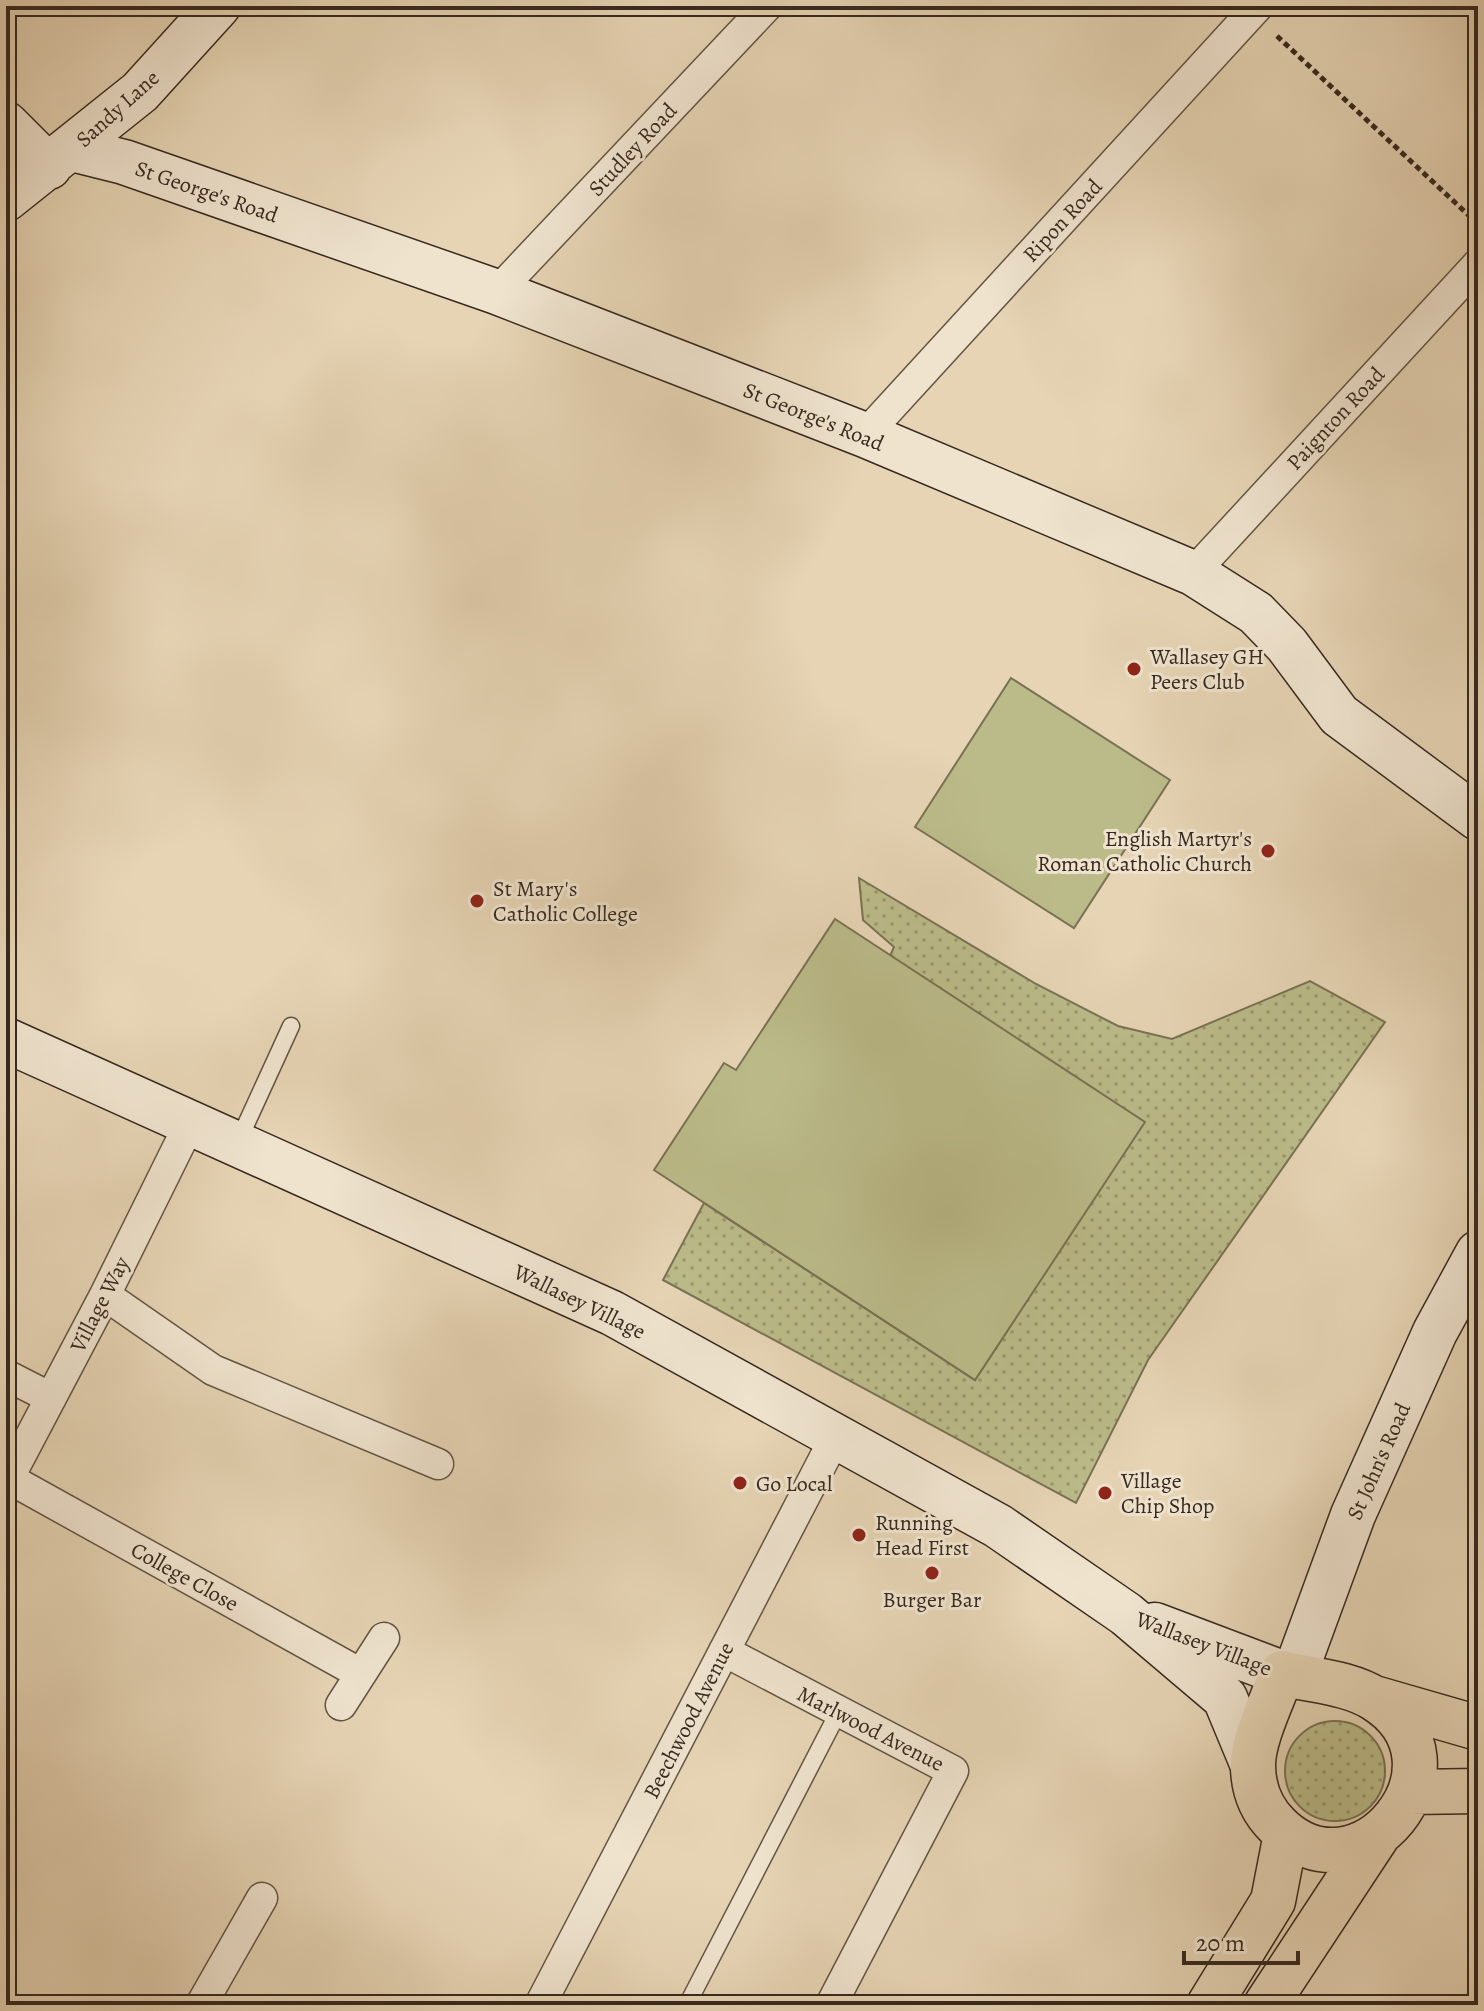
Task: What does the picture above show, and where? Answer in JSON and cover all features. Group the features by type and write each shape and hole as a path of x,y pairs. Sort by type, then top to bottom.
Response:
{"main road":[{"path":"1378,1835 1356,1846 1332,1850 1307,1845 1286,1834 1267,1815 1255,1790 1252,1763 1288,1674 1333,1684 1478,1728"},
{"path":"1266,2005 1378,1835 1398,1817 1411,1792 1415,1765 1409,1739 1395,1716 1374,1698"},
{"path":"1411,1792 1478,1791"},
{"path":"1209,2005 1273,1901 1286,1834"}],"street":[{"name":"Sandy Lane","path":"6,199 140,92 218,6"},
{"name":"Studley Road","path":"497,292 767,6"},
{"name":"Ripon Road","path":"865,435 1255,9"},
{"path":"6,124 60,158"},
{"name":"St George's Road","path":"60,158 124,162 497,292 865,435 1193,573 1256,613 1287,645 1339,715 1478,818"},
{"name":"Paignton Road","path":"1193,573 1478,264"},
{"name":"Wallasey Village","path":"6,1040 612,1313 998,1526 1126,1614 1225,1698 1252,1763"},
{"name":"Village Way","path":"7,1480 105,1295 190,1123"},
{"name":"St John's Road","path":"1288,1674 1353,1515 1435,1332 1478,1253"},
{"path":"105,1295 213,1370 438,1464"},
{"path":"6,1375 51,1398"},
{"name":"Beechwood Avenue","path":"540,2005 836,1436"},
{"name":"College Close","path":"7,1480 361,1674"},
{"name":"Wallasey Village","path":"1126,1614 1288,1674"},
{"path":"341,1705 384,1638"},
{"name":"Marlwood Avenue","path":"724,1651 953,1771 831,2005"},
{"path":"201,2005 262,1898"}],"lane":[{"path":"237,1144 291,1026"},
{"path":"687,2005 839,1711"}],"path":[{"path":"1255,9 1478,224"}],"green space":[{"path":"1011,678 1170,780 1074,928 915,827"},
{"path":"859,878 1036,984 1118,1026 1172,1039 1310,981 1385,1022 1148,1360 1076,1503 663,1280 704,1203 975,1380 1144,1122 890,956 894,947 863,920"},
{"path":"835,919 1145,1122 975,1380 654,1170 724,1063 736,1070"},
{"path":"1335,1721 1363,1729 1377,1743 1385,1771 1377,1799 1363,1813 1335,1821 1307,1813 1293,1799 1285,1771 1293,1743 1307,1729"}],"place":[{"name":"Wallasey GH Peers Club","path":"1134,669"},
{"name":"English Martyr's Roman Catholic Church","path":"1268,851"},
{"name":"St Mary's Catholic College","path":"477,901"},
{"name":"Go Local","path":"740,1483"},
{"name":"Village Chip Shop","path":"1105,1493"},
{"name":"Running Head First","path":"859,1535"},
{"name":"Burger Bar","path":"932,1573"}]}
